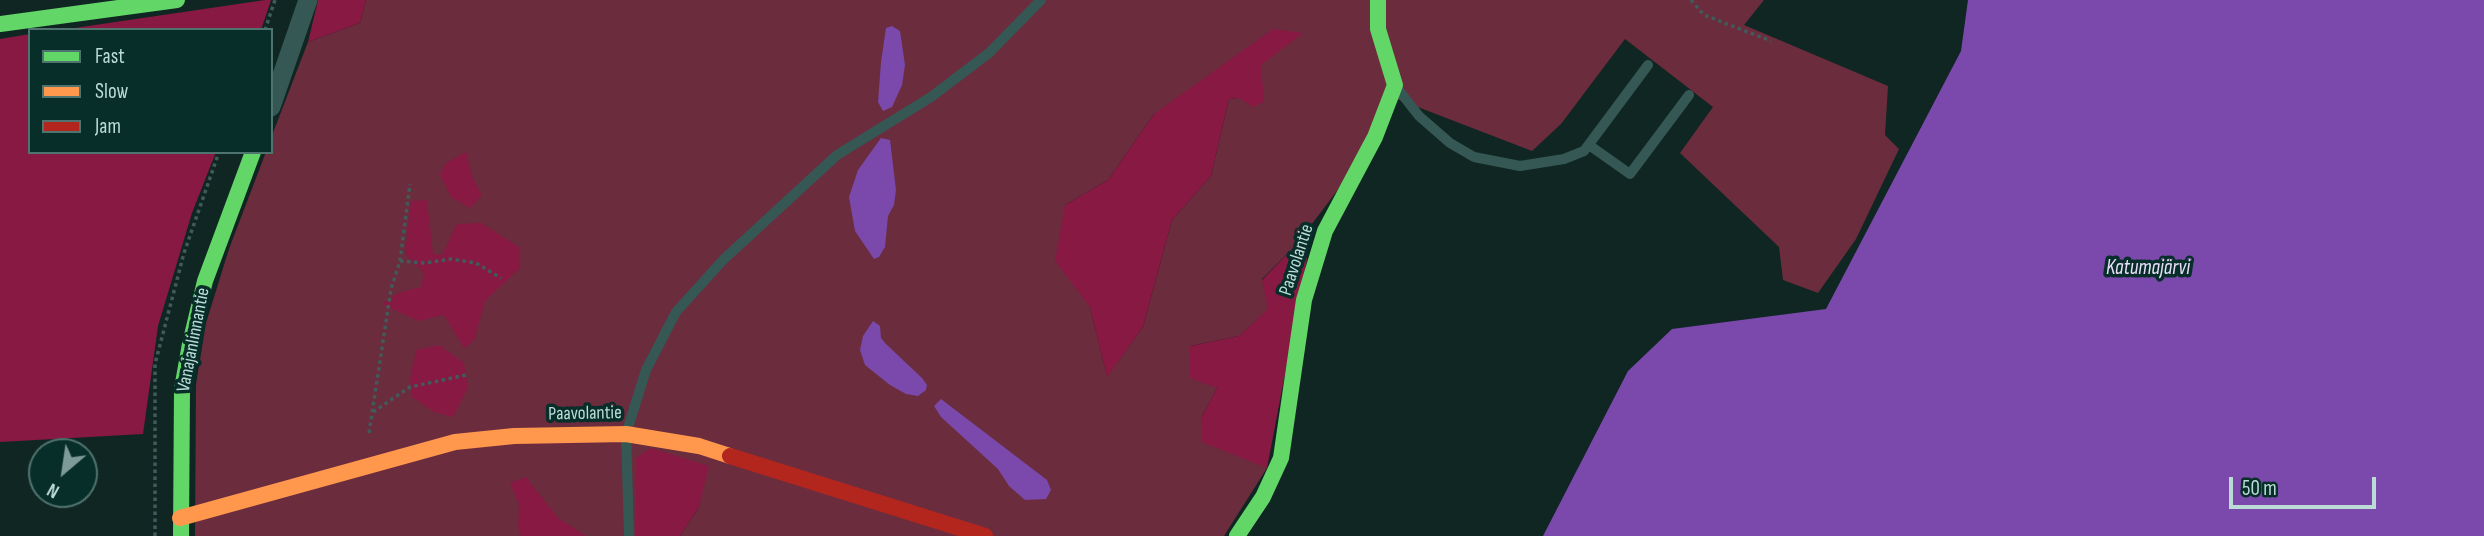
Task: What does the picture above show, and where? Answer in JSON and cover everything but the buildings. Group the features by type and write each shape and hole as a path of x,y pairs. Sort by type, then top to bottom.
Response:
{"street":[{"path":"0,24 177,0"},
{"path":"273,101 308,0"},
{"path":"1378,0 1378,29 1395,85"},
{"name":"Paavolantie","path":"1237,536 1263,497 1281,458 1304,300 1325,231 1376,136 1395,85"},
{"name":"Vanajanlinnantie","path":"181,536 182,390 190,344 205,281 252,154"},
{"name":"Paavolantie","path":"180,518 455,442 514,436 626,434 699,446 844,494 985,536"}],"lane":[{"path":"629,536 626,434 646,370 676,312 723,260 837,155 931,97 989,53 1041,0"},
{"path":"1395,85 1419,116 1450,143 1474,157 1520,166 1564,159 1584,151 1648,65"},
{"path":"1589,145 1630,174 1689,95"}],"path":[{"path":"266,28 275,0"},
{"path":"1691,0 1704,15 1771,41"},
{"path":"369,433 391,289 400,261 410,184"},
{"path":"400,261 425,263 451,259 476,262 501,278"},
{"path":"373,412 411,387 466,375"}],"shaded area":[{"path":"265,0 271,0 262,28 75,28"},
{"path":"318,0 366,0 360,23 308,42"},
{"path":"366,0 1764,0 1744,25 1888,86 1885,135 1899,149 1856,239 1818,293 1783,280 1779,247 1680,153 1713,107 1625,39 1561,124 1532,151 1384,94 1371,146 1296,245 1262,279 1269,309 1239,336 1190,346 1217,388 1201,418 1267,468 1224,536 680,536 699,507 636,458 636,536 195,536 196,384 206,323 229,249 265,154 273,154 273,133 308,42 360,23","holes":["1261,65 1239,98 1229,99 1211,176 1172,220 1143,327 1107,376 1065,205 1108,180 1154,114"]},
{"path":"1273,29 1303,33 1261,65 1264,102 1253,107 1239,98 1229,99 1211,176 1172,220 1143,327 1107,377 1090,307 1055,261 1065,205 1108,180 1154,114"},
{"path":"28,34 28,154 215,154 192,213 158,326 143,434 28,438 28,440 0,442 0,39"},
{"path":"466,152 473,179 482,195 470,208 451,197 440,174 446,163"},
{"path":"427,200 433,254 442,255 457,224 481,223 519,247 520,268 485,301 474,341 464,348 444,315 418,321 382,304 398,293 421,287 424,273 405,254 411,201"},
{"path":"1296,245 1307,259 1267,468 1202,442 1201,418 1217,388 1190,378 1190,346 1239,336 1268,309 1262,280"},
{"path":"439,345 464,363 468,388 453,417 434,412 412,397 410,379 416,350"},
{"path":"651,448 709,466 699,507 680,536 636,536 636,458"},
{"path":"526,477 558,518 586,536 521,536 518,528 519,504 510,483"}],"water":[{"name":"Katumajärvi","path":"1968,0 2484,0 2484,536 1543,536 1628,371 1672,329 1826,309 1961,51"},
{"path":"892,26 900,31 905,65 902,85 892,107 883,111 878,102 881,62 886,28"},
{"path":"881,138 890,140 896,190 894,205 888,216 885,247 879,257 874,259 855,231 849,197 858,170"},
{"path":"873,321 880,326 881,338 886,344 927,385 926,390 918,396 906,394 890,385 865,365 860,350 863,336"},
{"path":"941,399 1047,480 1051,490 1046,499 1025,500 1009,486 998,469 941,417 934,406"}],"traffic: fast":[{"path":"0,24 177,0"},
{"path":"1237,536 1263,497 1281,458 1304,300 1325,231 1375,137 1395,85 1378,29 1378,0"},
{"path":"181,536 182,389 190,344 205,281 252,154"}],"traffic: slow":[{"path":"180,518 455,442 514,436 626,434 699,446 730,456"}],"traffic: jam":[{"path":"730,456 985,536"}]}
